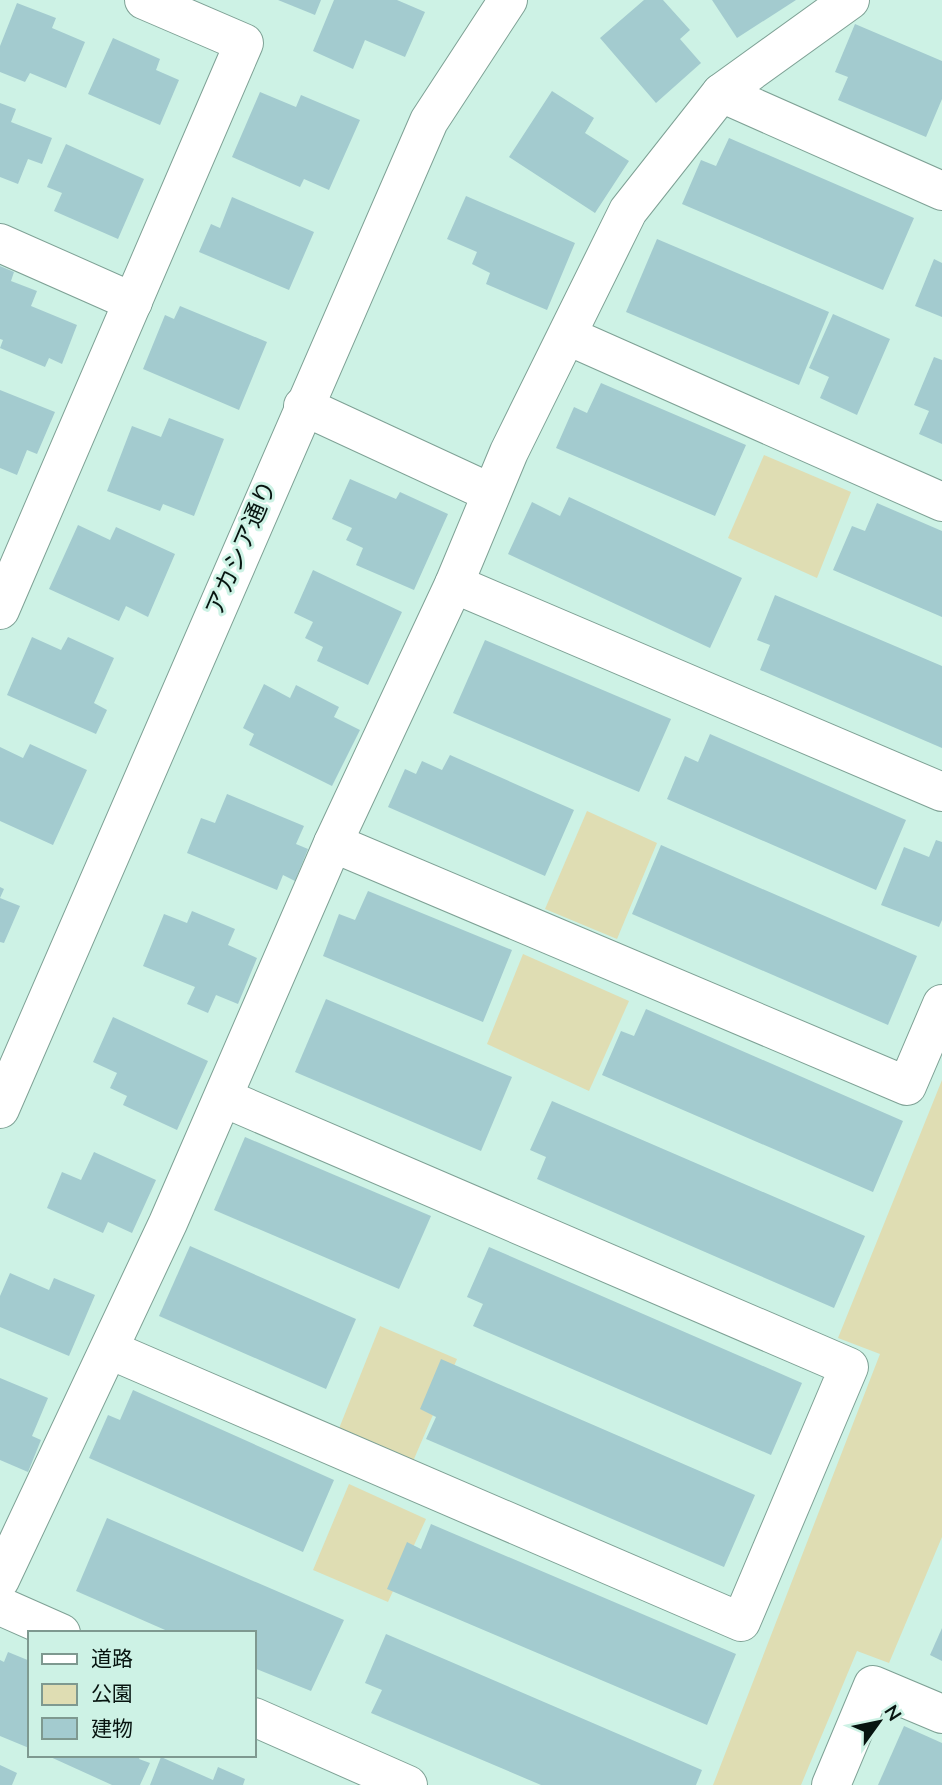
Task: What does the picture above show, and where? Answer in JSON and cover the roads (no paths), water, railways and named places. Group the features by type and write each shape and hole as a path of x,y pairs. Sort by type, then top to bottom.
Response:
{"street":[{"path":"0,610 14,539 133,302 244,43 144,0"},
{"name":"アカシア通り","path":"0,1109 429,121 508,0"},
{"path":"0,1580 110,1350 224,1098 333,843 454,584 491,493 628,211 721,93 850,0"},
{"path":"721,93 942,191"},
{"path":"0,243 133,302"},
{"path":"568,336 942,502"},
{"path":"303,406 491,493"},
{"path":"454,584 942,792"},
{"path":"333,843 907,1087 942,1004"},
{"path":"110,1350 741,1622 849,1367 224,1098"},
{"path":"0,1606 56,1631"},
{"path":"831,1785 873,1685 942,1714"},
{"path":"256,1718 408,1785"}]}
